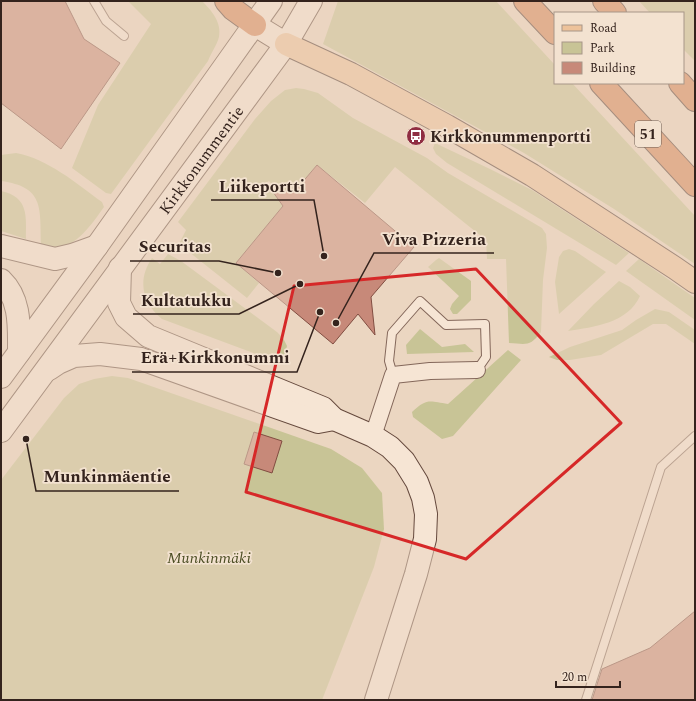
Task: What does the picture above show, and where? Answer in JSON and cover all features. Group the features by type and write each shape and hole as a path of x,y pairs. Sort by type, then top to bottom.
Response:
{"highway":[{"path":"226,1 255,25"},
{"path":"525,1 554,32"},
{"path":"604,1 614,12"},
{"name":"51","path":"602,84 695,185"},
{"path":"681,84 695,100"}],"main road":[{"name":"Kirkkonummentie","path":"1,377 97,246 272,1"},
{"name":"Kirkkonummentie","path":"1,431 286,44 311,1"},
{"path":"255,25 286,44 351,74 447,126 526,172 695,282"},
{"path":"1,246 55,259 72,255 97,246"},
{"path":"120,268 119,303 126,318 148,336 323,408 334,419 373,436 390,447 404,461 417,482 423,498 426,514 425,539 416,574 376,700"},
{"path":"1,280 11,293 18,309 19,352"},
{"path":"42,375 58,362 74,356 100,354 141,359 318,422 334,419"}],"street":[{"path":"373,436 393,375 430,371 477,370"}],"lane":[{"path":"94,1 106,21 124,36"},
{"path":"393,375 389,361 392,333 420,301 446,325 485,324 486,356 477,370"},
{"path":"586,700 662,468 695,436"}],"highlighted area":[{"path":"476,269 621,423 466,559 246,492 294,286"}],"green space":[{"path":"128,1 202,1 215,17 220,32 218,40 208,61 111,194 106,193 72,168 98,105 151,24"},
{"path":"338,1 496,1 554,64 554,84 573,84 695,216 695,264 614,209 524,153 323,44"},
{"path":"639,1 695,1 695,61 684,50 684,12 649,12"},
{"path":"296,88 318,93 353,118 427,158 448,173 542,228 546,234 547,248 543,280 541,332 534,340 527,344 509,343 506,259 487,259 486,240 395,167 365,203 317,165 295,191 278,192 269,181 266,183 283,206 236,263 259,283 247,298 179,244 186,230 178,222 255,119 271,101 285,90"},
{"path":"435,143 532,190 629,253 616,265 447,163 436,154 433,148"},
{"path":"16,153 28,156 50,166 102,202 104,207 88,228 66,246 50,248 41,244 40,219 37,201 25,188 1,181 1,155"},
{"path":"1,191 17,198 21,203 25,215 26,239 1,231"},
{"path":"569,249 575,251 606,272 559,314 555,282 559,257 563,251"},
{"path":"168,254 181,261 277,332 283,338 287,346 284,356 277,359 267,358 162,319 155,313 146,298 143,283 144,275 152,258 160,264"},
{"path":"439,258 471,281 471,300 457,314 453,314 450,309 452,304 459,296 428,267"},
{"path":"639,259 695,298 695,320 626,271"},
{"path":"619,281 630,287 640,296 635,305 619,318 609,322 589,328 568,331 594,304"},
{"path":"655,309 669,312 695,330 695,344 666,324 653,324 601,355 570,360 557,360 549,357 570,347 622,330"},
{"path":"420,329 442,347 465,344 474,352 407,354 406,345"},
{"path":"508,350 521,360 453,436 442,439 413,417 412,412 421,404 432,402 448,404"},
{"name":"Munkinmäki","path":"112,376 128,378 331,449 362,468 382,493 384,529 374,567 322,700 1,700 1,480 64,398 79,384 94,379"}],"building":[{"path":"1,1 65,1 84,39 120,63 61,149 1,103"},
{"path":"317,165 414,247 371,297 375,335 358,314 333,344 236,263 283,206 273,192 295,191"},
{"path":"254,432 282,441 272,473 244,464"},
{"path":"695,611 695,700 592,700 602,669 650,648"}],"place":[{"name":"Kirkkonummenportti","path":"416,136"},
{"name":"Liikeportti","path":"324,256"},
{"name":"Securitas","path":"278,273"},
{"name":"Kultatukku","path":"300,284"},
{"name":"Erä+Kirkkonummi","path":"320,312"},
{"name":"Viva Pizzeria","path":"336,323"},
{"name":"Munkinmäentie","path":"26,439"}]}
